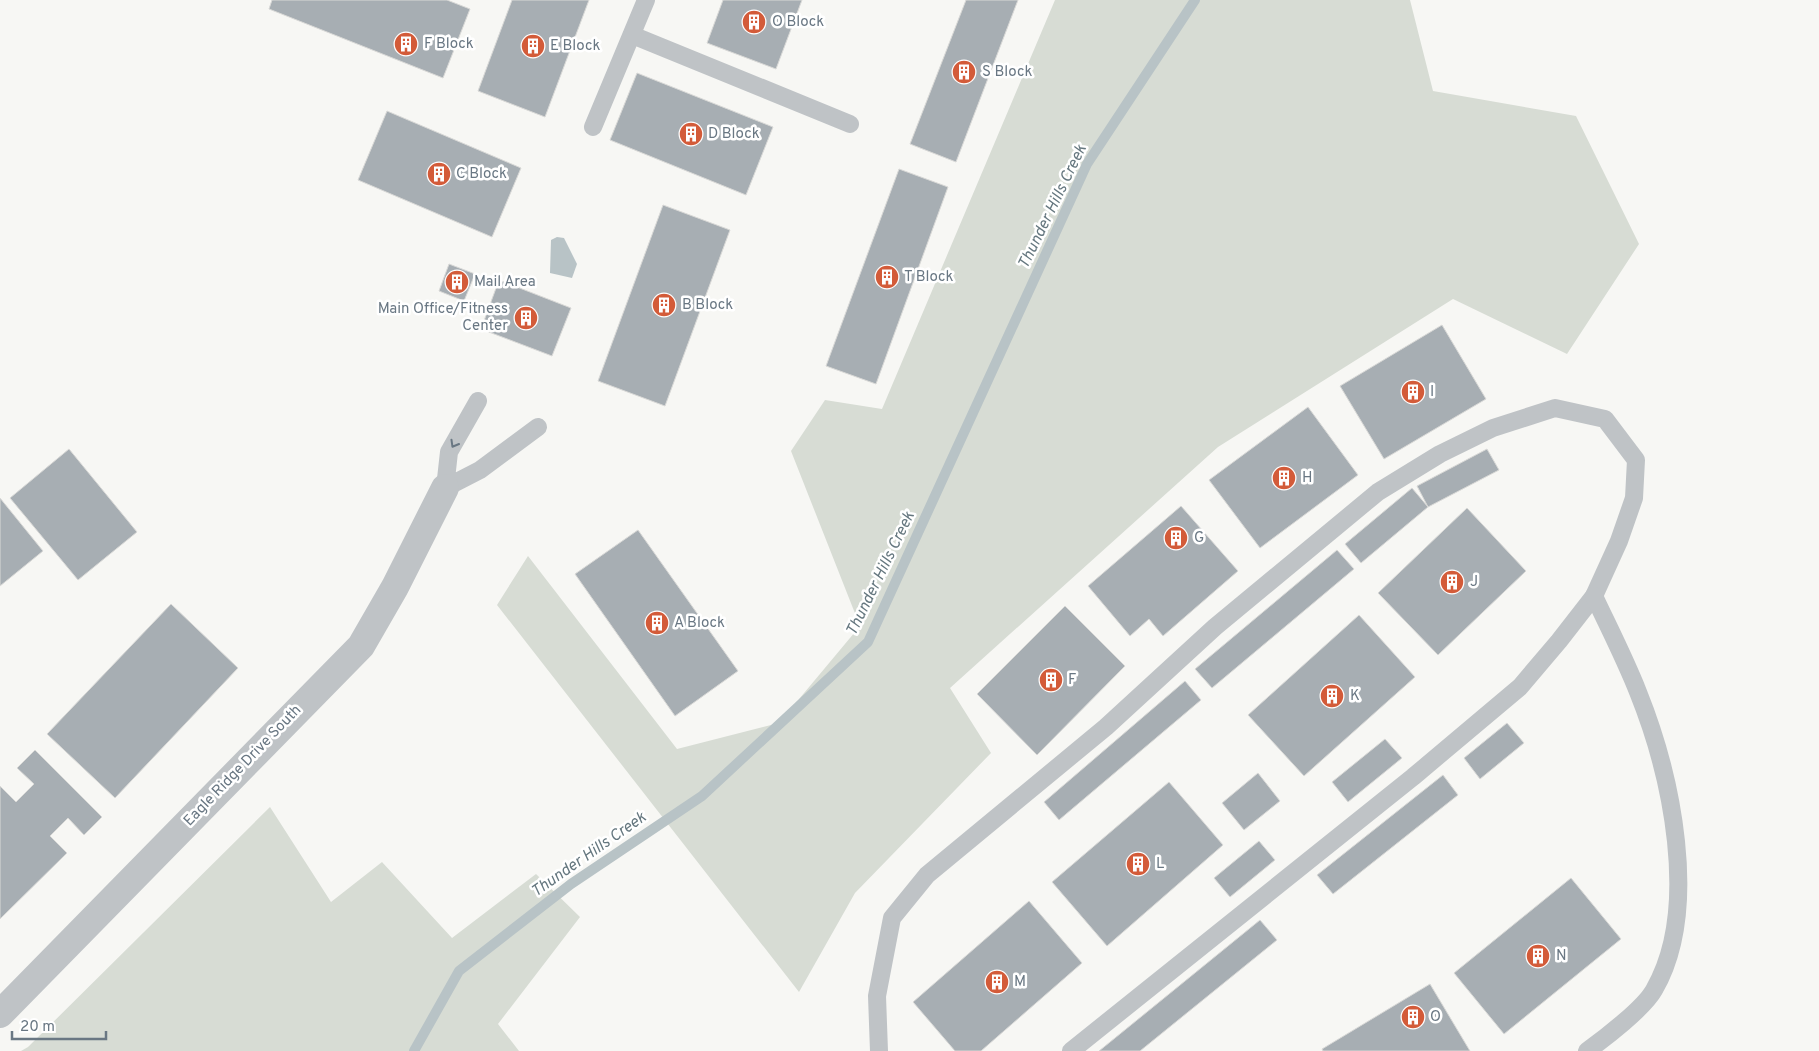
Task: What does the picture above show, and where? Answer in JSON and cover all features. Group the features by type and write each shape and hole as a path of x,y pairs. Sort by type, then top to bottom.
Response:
{"street":[{"name":"Eagle Ridge Drive South","path":"0,1014 361,646 395,587 445,488"}],"lane":[{"path":"593,127 646,0"},
{"path":"632,35 850,124"},
{"path":"445,488 449,452 478,401"},
{"path":"879,1051 877,996 892,918 927,875 1106,727 1215,627 1378,492 1440,454 1494,428 1555,408 1605,419 1636,460 1634,498 1619,541 1594,596 1559,641 1520,687 1413,777 1070,1051"},
{"path":"445,488 480,470 538,426"},
{"path":"1587,1051 1614,1030 1654,991 1674,942 1680,884 1676,830 1659,759 1639,693 1594,596"}],"shaded area":[{"path":"1055,0 1410,0 1433,91 1576,116 1639,244 1567,354 1453,299 1218,447 950,688 991,753 855,893 799,992 497,605 528,556 677,749 779,723 860,626 791,451 825,400 882,409"},
{"path":"557,237 564,238 577,264 572,278 550,273 551,240"},
{"path":"270,807 331,902 382,862 452,938 536,874 580,917 498,1024 519,1051 21,1051 28,1047"}],"building":[{"name":"F Block","path":"272,0 447,0 470,9 443,78 269,9"},
{"name":"E Block","path":"512,0 589,0 545,117 478,91"},
{"name":"O Block","path":"723,0 802,0 776,69 707,43"},
{"name":"S Block","path":"966,0 1018,0 956,162 910,144"},
{"name":"D Block","path":"637,73 773,127 746,195 610,140"},
{"name":"C Block","path":"387,111 521,168 492,237 358,180"},
{"name":"T Block","path":"899,169 948,187 876,384 826,366"},
{"name":"B Block","path":"663,205 730,230 665,406 598,381"},
{"name":"Mail Area","path":"449,264 475,274 464,301 439,291"},
{"name":"Main Office/Fitness Center","path":"499,280 571,308 552,356 481,329"},
{"name":"I","path":"1442,325 1486,399 1384,459 1340,386"},
{"name":"H","path":"1308,407 1358,475 1260,548 1209,480"},
{"path":"69,449 137,532 78,580 10,498"},
{"path":"1487,449 1499,470 1428,507 1417,486"},
{"path":"1412,488 1428,507 1361,563 1345,544"},
{"path":"0,498 43,551 0,586"},
{"name":"G","path":"1181,506 1238,571 1163,636 1149,619 1130,636 1088,586"},
{"name":"J","path":"1467,508 1526,571 1438,655 1378,593"},
{"name":"A Block","path":"638,530 738,671 675,716 575,574"},
{"path":"1337,550 1354,569 1212,688 1195,669"},
{"path":"171,604 238,668 115,798 47,734"},
{"name":"F","path":"1065,606 1125,666 1037,755 977,694"},
{"name":"K","path":"1359,615 1415,677 1304,776 1248,715"},
{"path":"1185,681 1201,700 1059,820 1044,802"},
{"path":"1507,723 1524,743 1480,779 1464,758"},
{"path":"1385,739 1402,758 1348,802 1332,782"},
{"path":"35,750 102,817 84,835 68,818 50,836 67,853 0,919 0,786 16,802 34,784 17,768"},
{"path":"1258,773 1280,801 1244,830 1222,803"},
{"path":"1443,775 1458,795 1333,894 1317,875"},
{"name":"L","path":"1169,782 1223,845 1107,946 1052,882"},
{"path":"1259,841 1275,860 1230,897 1214,878"},
{"name":"N","path":"1571,878 1621,939 1504,1034 1454,973"},
{"name":"M","path":"1029,901 1082,963 981,1051 955,1051 913,1002"},
{"path":"1260,920 1277,940 1140,1051 1099,1051"},
{"name":"O","path":"1430,984 1470,1051 1323,1051 1322,1049"}],"waterway":[{"name":"Thunder Hills Creek","path":"414,1051 459,971 571,884 702,796 868,642 1087,164 1195,0"}],"place":[{"name":"O Block","path":"754,22"},
{"name":"F Block","path":"406,44"},
{"name":"E Block","path":"533,46"},
{"name":"S Block","path":"964,72"},
{"name":"D Block","path":"691,134"},
{"name":"C Block","path":"439,174"},
{"name":"T Block","path":"887,277"},
{"name":"Mail Area","path":"457,282"},
{"name":"B Block","path":"664,305"},
{"name":"Main Office/Fitness Center","path":"526,318"},
{"name":"I","path":"1413,392"},
{"name":"H","path":"1284,478"},
{"name":"G","path":"1176,538"},
{"name":"J","path":"1452,582"},
{"name":"A Block","path":"657,623"},
{"name":"F","path":"1051,680"},
{"name":"K","path":"1332,696"},
{"name":"L","path":"1138,864"},
{"name":"N","path":"1538,956"},
{"name":"M","path":"997,982"},
{"name":"O","path":"1413,1017"}]}
